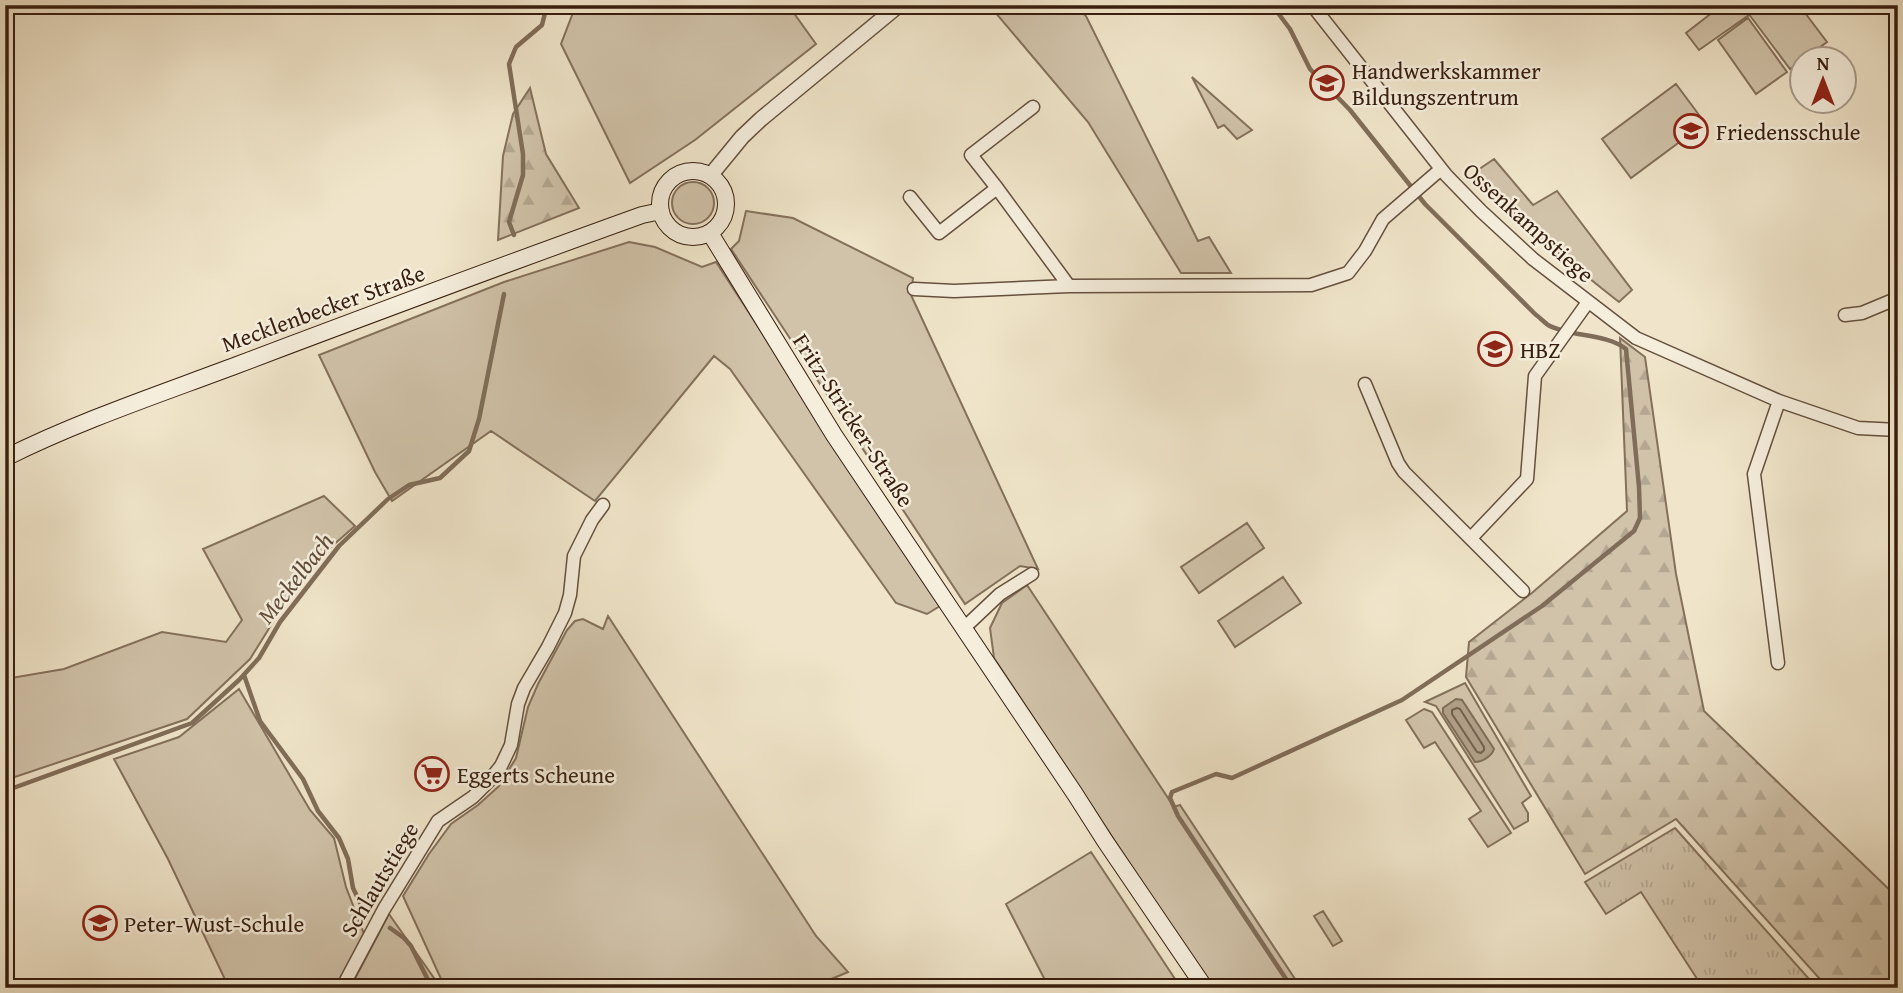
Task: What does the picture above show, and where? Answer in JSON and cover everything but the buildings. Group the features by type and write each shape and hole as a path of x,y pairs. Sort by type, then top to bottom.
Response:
{"main road":[{"path":"687,172 710,176 720,185 725,197 725,212 720,224 710,233 697,237 674,231 665,222 660,211 661,197 666,186 675,177 687,172"},
{"name":"Mecklenbecker Straße","path":"5,458 143,400 312,336 660,211"},
{"name":"Fritz-Stricker-Straße","path":"710,233 834,435 1205,988"}],"street":[{"path":"710,176 742,137 761,119 899,5"},
{"path":"1312,5 1441,169"},
{"path":"1032,107 971,155 1069,286"},
{"name":"Ossenkampstiege","path":"914,289 954,291 1069,286 1311,285 1348,273 1365,251 1383,219 1441,169 1480,211 1533,259 1636,338 1779,401 1858,428 1898,430"},
{"path":"911,197 939,233 997,188"},
{"path":"1845,315 1862,313 1898,298"},
{"path":"1471,538 1527,478 1535,376 1588,302"},
{"path":"1365,384 1404,472 1523,591"},
{"path":"1778,663 1754,474 1779,401"},
{"name":"Schlautstiege","path":"342,988 377,921 438,821 473,797 501,766 511,745 517,705 524,688 548,648 565,612 574,556 592,520 603,505"},
{"path":"964,628 1000,594 1031,574"}],"green space":[{"path":"576,5 788,5 816,44 695,140 630,183 561,44"},
{"path":"989,5 1074,5 1086,16 1198,241 1209,237 1231,273 1181,273 1088,122"},
{"path":"1722,5 1799,5 1827,42 1822,46 1787,46 1787,65 1745,9 1749,15 1699,50 1686,33"},
{"path":"1748,18 1787,72 1756,94 1718,40"},
{"path":"1192,77 1252,130 1237,139 1224,125 1218,128"},
{"path":"1676,84 1705,123 1631,178 1602,139"},
{"path":"530,88 546,154 579,208 498,240 503,156 513,114"},
{"path":"1494,159 1533,205 1557,191 1632,290 1619,302 1525,225 1475,172"},
{"path":"693,182 708,188 714,203 708,218 693,224 678,218 672,203 678,188"},
{"path":"746,211 793,218 913,278 911,295 1038,569 1020,566 965,604 731,249 739,241"},
{"path":"629,242 655,247 702,267 716,262 940,606 927,614 896,603 730,369 714,356 595,501 491,431 392,501 375,472 319,355 504,282"},
{"path":"1620,338 1645,357 1676,574 1704,711 1898,898 1898,988 1828,988 1676,819 1585,874 1466,677 1469,642 1533,592 1627,511"},
{"path":"324,496 355,526 306,569 250,659 187,719 12,778 5,748 5,679 64,669 162,632 226,642 242,620 203,549"},
{"path":"1247,523 1264,548 1199,593 1181,567"},
{"path":"1283,577 1301,603 1235,647 1218,621"},
{"path":"1027,585 1174,807 1180,805 1301,988 1212,988 994,658 990,628 1002,603"},
{"path":"608,616 816,936 848,972 810,988 741,982 694,988 447,988 442,981 403,896 451,824 499,786 516,758 528,707 538,684 567,630 575,621 583,619 603,629"},
{"path":"1465,683 1531,796 1522,803 1528,813 1528,821 1514,829 1436,706 1425,702"},
{"path":"239,689 310,810 334,838 346,887 364,934 336,988 229,988 168,859 114,759 179,737"},
{"path":"1424,709 1432,712 1511,833 1488,847 1469,819 1481,811 1435,742 1424,748 1406,720"},
{"path":"1675,828 1817,988 1703,988 1641,892 1606,914 1585,882"},
{"path":"1091,852 1181,988 1049,988 1006,904"},
{"path":"1323,911 1342,941 1333,946 1314,916"},
{"path":"389,914 441,988 350,988"}],"water":[{"path":"1456,699 1462,700 1494,749 1484,760 1475,762 1443,713 1443,708"}],"waterway":[{"name":"Meckelbach","path":"514,235 509,222 523,175 523,154 509,64 516,47 542,25 545,13 542,5"},
{"path":"1272,5 1290,29 1310,69 1350,110 1425,204 1535,314 1557,329 1608,340 1626,349 1640,518 1634,531 1542,606 1402,700 1232,778 1216,774 1172,792 1170,798 1178,816 1292,988"},
{"name":"Meckelbach","path":"5,791 192,723 259,658 280,622 339,546 388,499 409,485 440,478 469,451 479,419 504,294"},
{"path":"244,675 260,721 303,779 318,811 339,838 348,859 353,888 364,911"},
{"path":"390,928 411,946 432,988"}],"place":[{"name":"Handwerkskammer Bildungszentrum","path":"1327,83"},
{"name":"Friedensschule","path":"1691,131"},
{"name":"HBZ","path":"1495,349"},
{"name":"Eggerts Scheune","path":"432,774"},
{"name":"Peter-Wust-Schule","path":"100,923"}]}
